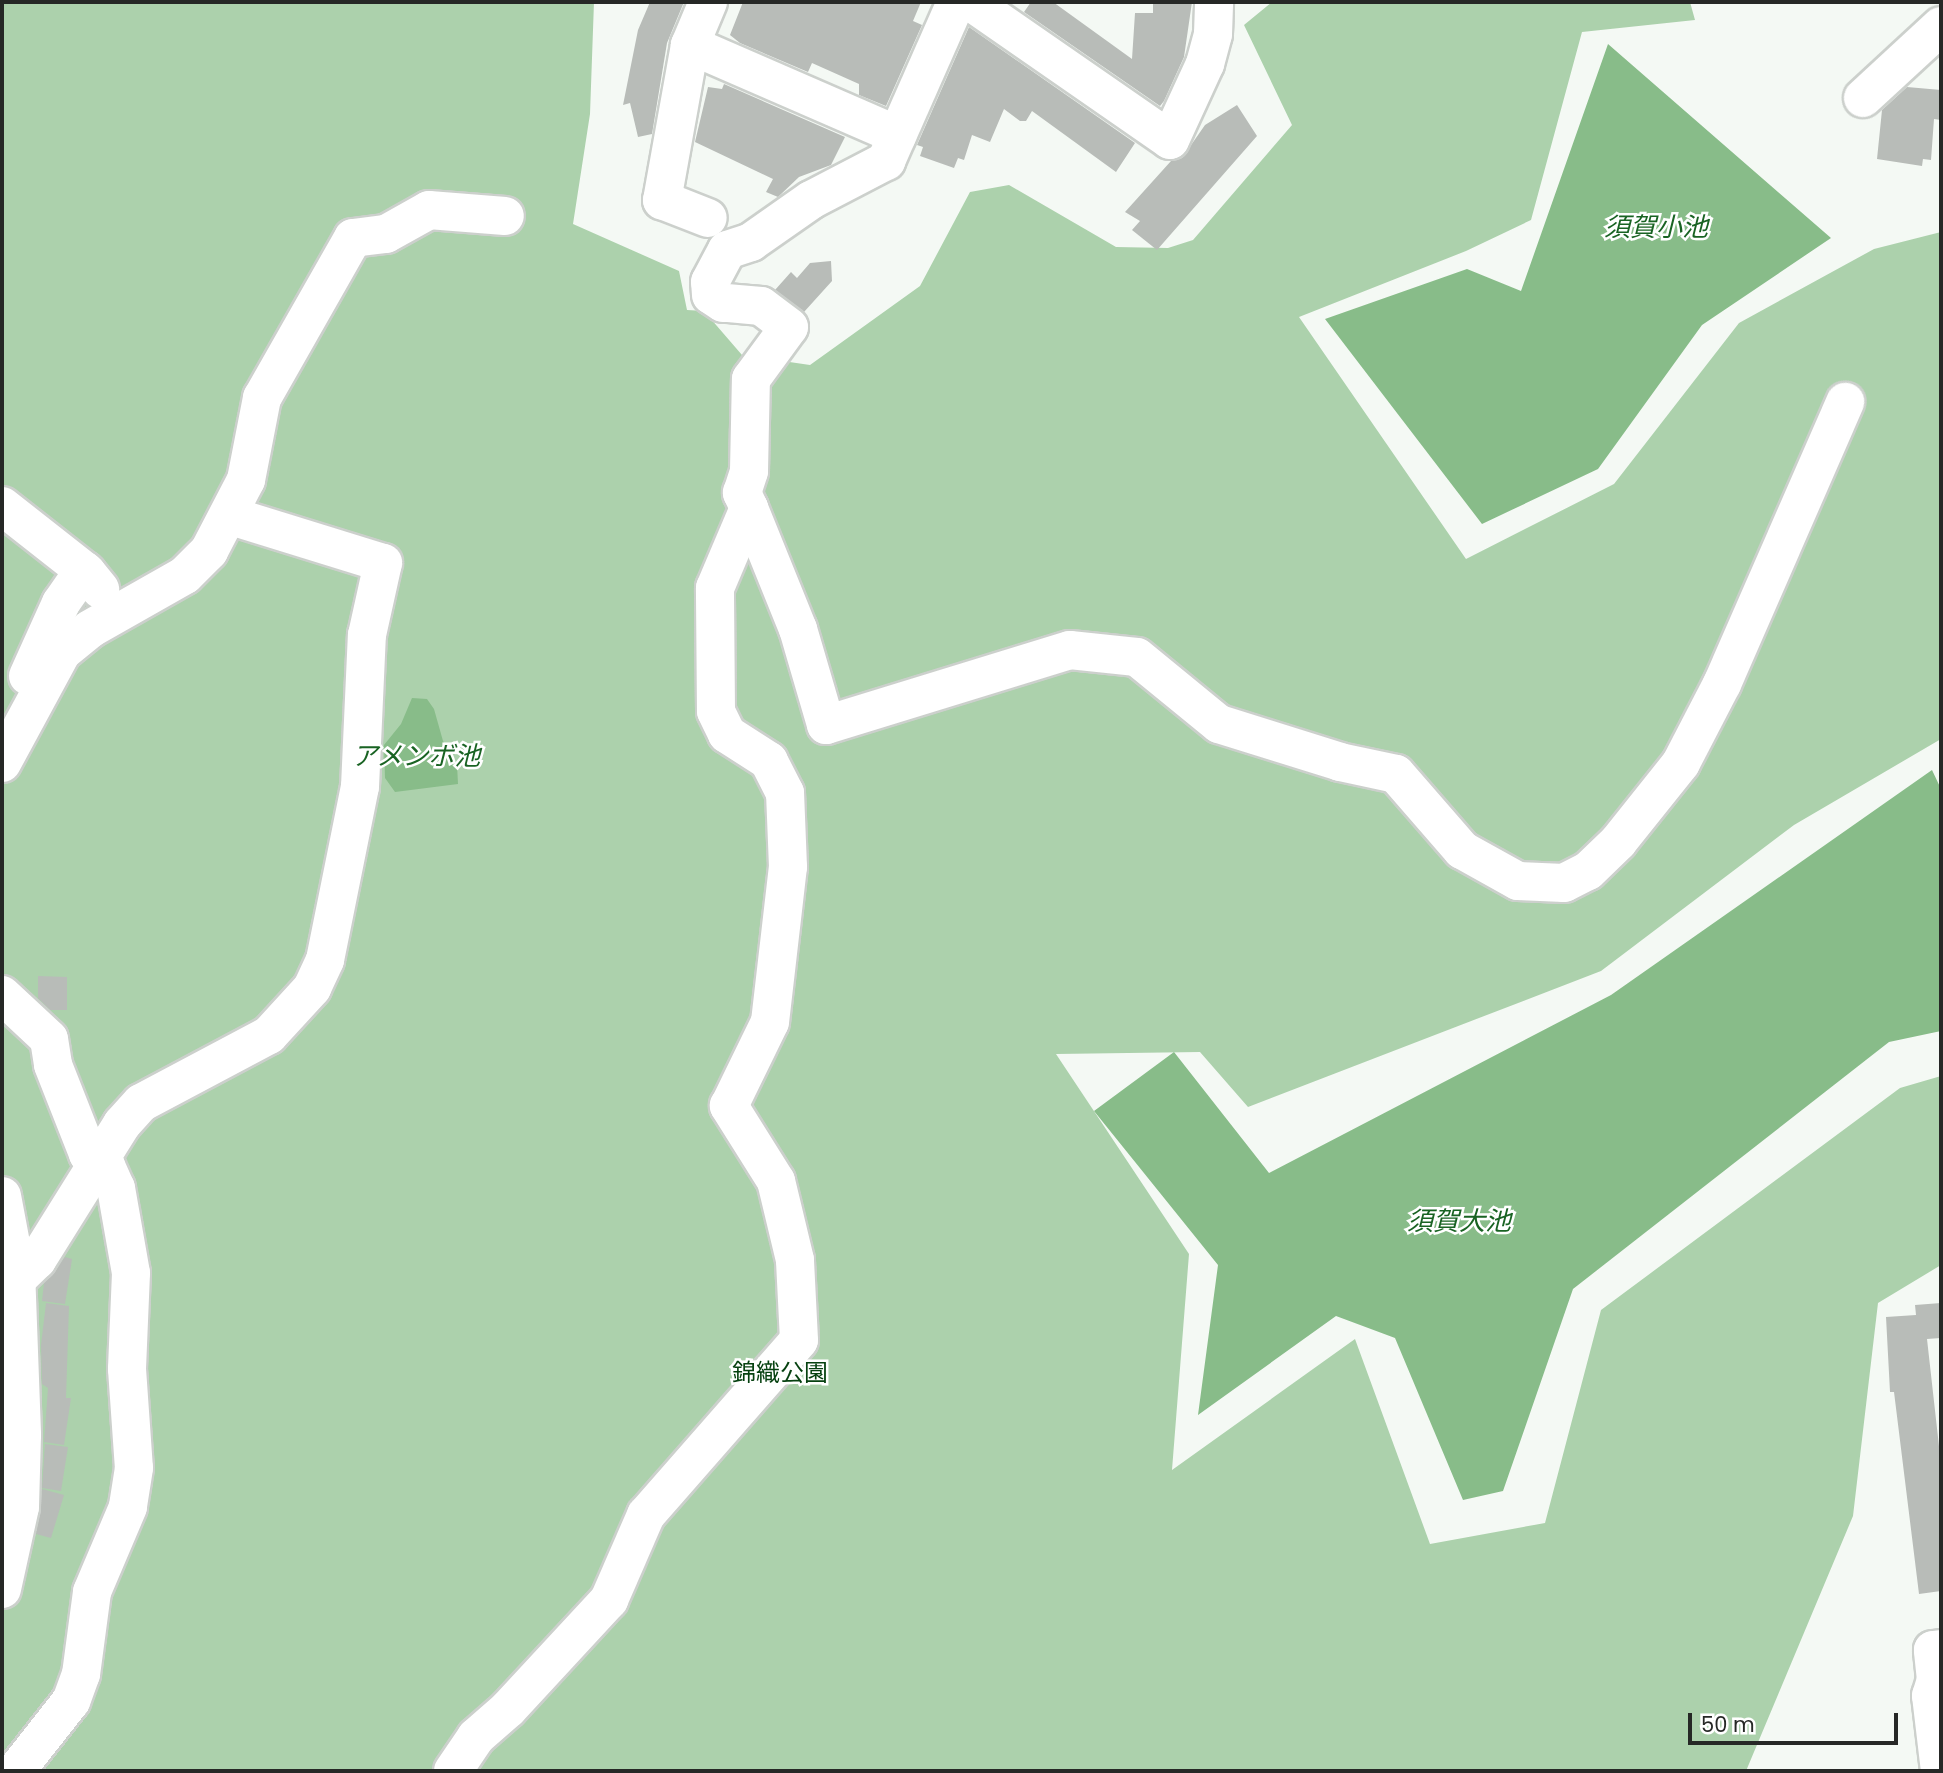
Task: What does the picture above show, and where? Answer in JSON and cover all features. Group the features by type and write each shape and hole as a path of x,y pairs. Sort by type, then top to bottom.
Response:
{"street":[{"path":"708,2 690,45 662,200 708,218"},
{"path":"956,2 886,161 811,200 751,242 727,250 710,282 711,295 723,303 761,306 789,327 751,379 749,471 742,493 776,566 826,725 1070,650 1137,657 1219,724 1340,762 1396,774 1462,850 1518,881 1564,883 1588,871 1618,842 1681,763 1722,684 1846,402"},
{"path":"971,2 1170,140 1205,64 1223,6"},
{"path":"1863,98 1941,26"},
{"path":"690,45 897,135"},
{"path":"2,764 62,652 118,613 185,575 209,551 231,516 246,480 262,398 354,238 386,234 429,210 505,216"},
{"path":"2,506 84,570 118,613"},
{"path":"453,1771 475,1737 508,1709 609,1600 646,1515 799,1340 795,1260 776,1181 729,1106 770,1022 788,867 785,793 769,761 727,734 716,711 715,588 749,508"},
{"path":"9,1277 37,1260 99,1161 141,1104 269,1035 312,988 325,960 360,787 367,635 383,563 231,516"},
{"path":"2,746 5,728 37,654 84,570"},
{"path":"2,995 49,1039 53,1065 88,1154 99,1161 116,1188 126,1228 132,1481 128,1507 92,1592 80,1674 71,1701 16,1771"},
{"path":"2,1196 9,1277 20,1507 2,1589"},
{"path":"1940,1771 1931,1696 1936,1680 1933,1650 1941,1649"}],"green space":[{"name":"錦織公園","path":"2,2 594,2 590,114 573,224 679,271 687,310 704,311 742,355 810,365 920,286 970,192 1009,185 1116,247 1168,248 1193,240 1292,125 1244,25 1272,2 1690,2 1695,20 1582,32 1531,220 1466,251 1299,317 1466,559 1614,484 1739,323 1874,249 1941,232 1941,739 1794,825 1601,971 1248,1107 1200,1052 1056,1054 1189,1254 1172,1470 1355,1339 1430,1544 1545,1523 1601,1310 1900,1088 1941,1076 1941,1265 1878,1303 1853,1516 1746,1771 2,1771"}],"water":[{"name":"須賀小池","path":"1608,44 1831,238 1702,325 1598,469 1482,524 1325,319 1467,269 1521,291"},
{"name":"アメンボ池","path":"412,698 427,699 434,709 443,741 457,764 458,784 395,792 385,778 384,745 401,724"},
{"name":"須賀大池","path":"1932,770 1941,789 1941,1031 1889,1042 1573,1289 1503,1491 1463,1500 1395,1338 1336,1316 1198,1415 1218,1265 1094,1111 1174,1052 1269,1173 1611,995"}],"building":[{"path":"650,2 684,2 667,43 652,134 638,137 630,103 623,105 638,30"},
{"path":"743,2 921,2 913,21 922,25 886,106 859,95 859,84 812,63 808,72 740,43 730,35"},
{"path":"1031,2 1053,2 1132,59 1135,13 1153,13 1153,2 1192,2 1184,57 1164,101 1160,106 1024,12"},
{"path":"969,27 1135,143 1116,172 1032,111 1026,121 1020,121 1004,109 990,142 972,135 964,160 958,158 954,168 920,156 923,147 917,145"},
{"path":"724,84 845,137 831,165 799,177 778,197 766,192 773,179 695,142 708,87 722,89"},
{"path":"1907,87 1941,90 1941,120 1934,119 1931,160 1923,159 1922,166 1877,159 1882,110"},
{"path":"1237,105 1257,136 1157,250 1132,230 1140,221 1125,212 1171,161 1182,158 1205,125"},
{"path":"831,261 832,281 804,312 775,290 791,272 797,278 810,263"},
{"path":"38,976 67,977 67,1010 50,1010 38,998"},
{"path":"65,1257 72,1259 65,1304 42,1301 44,1283"},
{"path":"46,1303 69,1306 66,1398 71,1398 64,1445 44,1442 48,1388 42,1384 41,1345"},
{"path":"1941,1303 1941,1338 1927,1339 1941,1464 1941,1591 1919,1594 1894,1392 1890,1392 1886,1317 1916,1315 1915,1305"},
{"path":"45,1444 68,1447 61,1491 42,1488"},
{"path":"42,1489 64,1495 51,1538 36,1534"}]}
